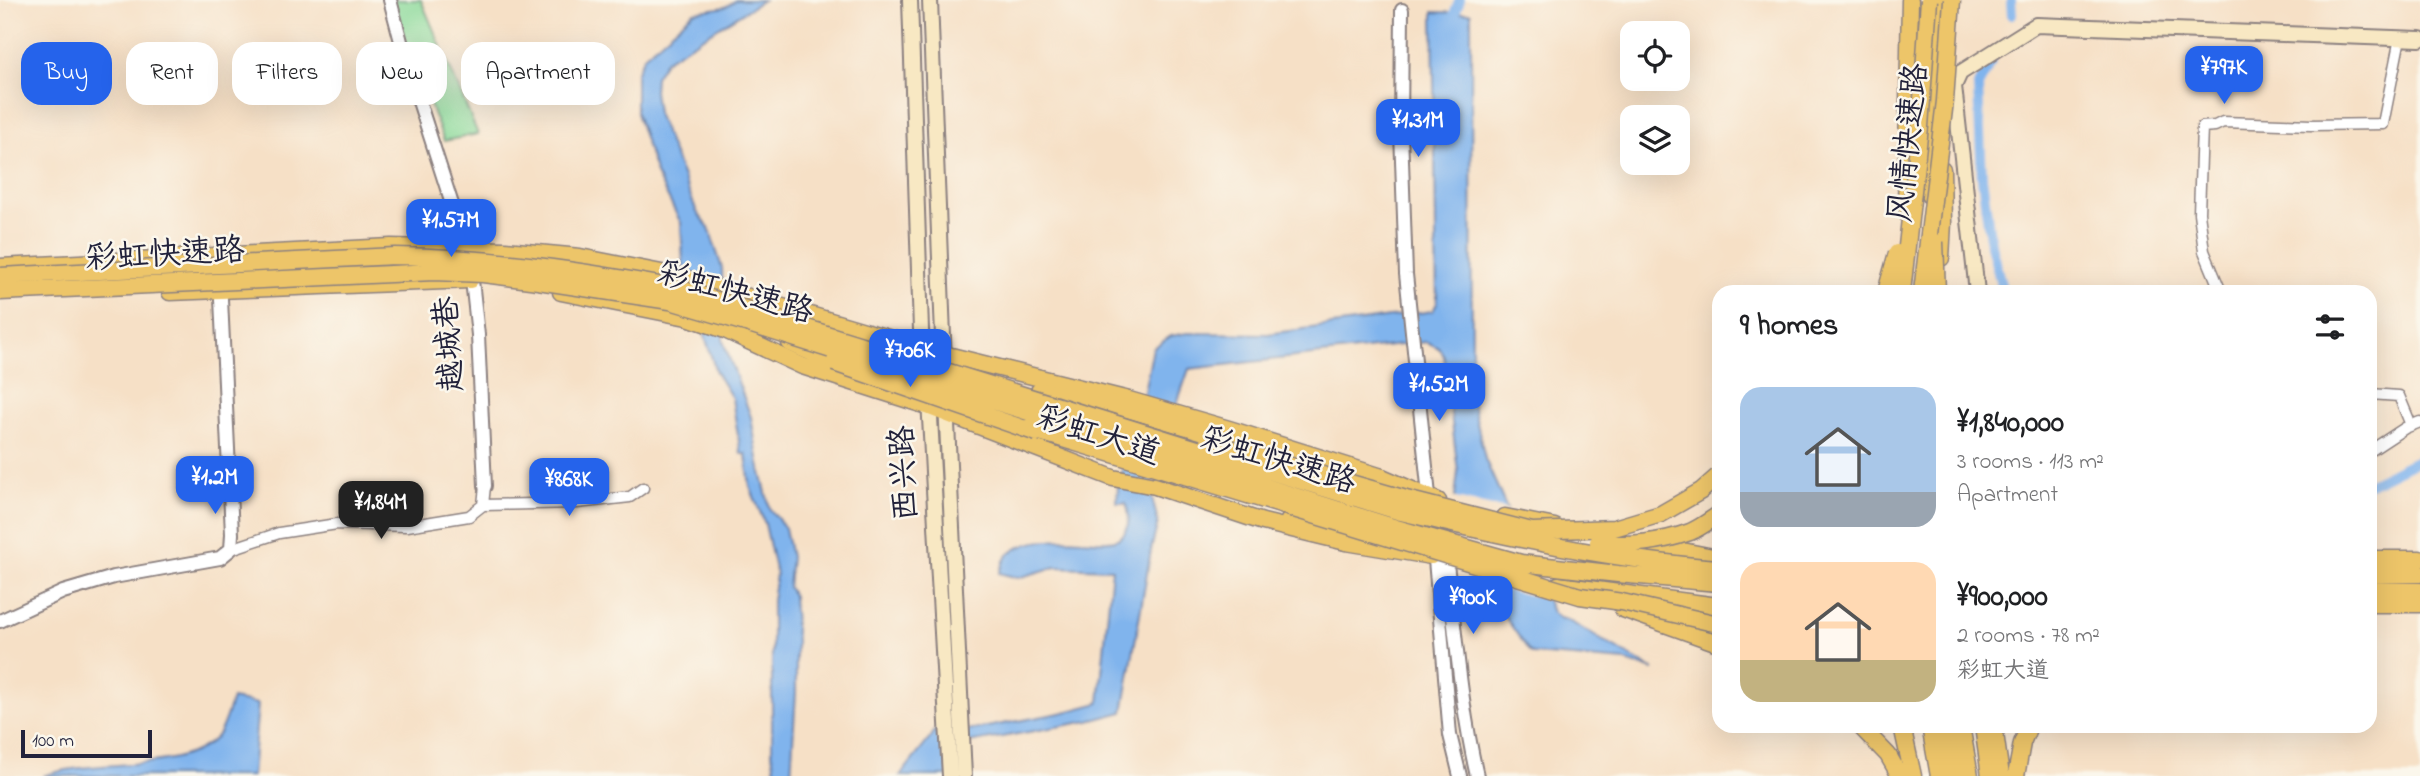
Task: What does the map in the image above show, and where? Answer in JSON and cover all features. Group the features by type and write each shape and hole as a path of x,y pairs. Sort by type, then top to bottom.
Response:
{"main road":[{"name":"西兴路","path":"910,0 923,348 930,407 950,776"},
{"name":"西兴路","path":"930,0 943,354 964,776"},
{"path":"1903,285 1910,0"},
{"name":"风情快速路","path":"1904,285 1920,127 1929,0"},
{"path":"1931,285 1928,159 1939,0"},
{"name":"风情快速路","path":"1923,285 1945,101 1952,0"},
{"path":"1938,22 1943,222 1938,285"},
{"path":"1976,285 1954,86 1960,73 2022,32 2036,25 2420,39"},
{"path":"1938,285 1935,231 1947,126 1945,101"},
{"path":"1888,285 1912,190"},
{"name":"彩虹大道","path":"0,267 391,247 466,248 580,257 677,275 943,354 1129,400 1382,477 1438,501 1519,520 1712,557"},
{"name":"彩虹快速路","path":"0,276 395,256 435,256 583,270 681,289 1401,512 1511,538 1578,550 1712,567"},
{"name":"彩虹快速路","path":"0,292 446,272 538,281 670,301 1396,528 1521,563 1712,582"},
{"name":"彩虹大道","path":"0,299 472,280 572,294 687,317 725,330 802,366 930,407 1113,478 1155,486 1263,523 1547,583 1712,605"},
{"path":"743,309 846,331 1112,415 1406,499 1532,531 1617,546 1692,531 1712,519"},
{"path":"749,324 834,363 1027,428 1636,612 1712,641"},
{"path":"1039,391 1083,396 1350,475 1382,477"},
{"path":"1027,428 1103,462 1317,527 1346,542"},
{"path":"1532,531 1614,528 1661,514 1702,491 1712,482"},
{"path":"2377,566 2420,559"},
{"path":"2377,567 2420,567"},
{"path":"2377,568 2420,574"},
{"path":"2377,591 2420,591"},
{"path":"1580,596 1622,602 1712,623"},
{"path":"2377,608 2420,604"},
{"path":"2377,609 2420,611"},
{"path":"1867,733 1888,755 1900,776"},
{"path":"1904,733 1913,776"},
{"path":"1931,733 1939,776"},
{"path":"1941,733 1950,776"},
{"path":"1951,733 1958,776"},
{"path":"1962,733 1970,776"},
{"path":"1984,733 1990,776"},
{"path":"1995,733 2001,776"},
{"path":"2016,776 2026,733"},
{"path":"1950,776 1955,757"}],"street":[{"name":"越城巷","path":"390,0 407,64 466,248 478,335 485,486"},
{"path":"1402,10 1401,132 1405,261 1438,501 1450,735 1460,776"},
{"path":"2218,285 2204,251 2199,213 2202,127 2223,122 2383,124 2400,38"},
{"path":"219,256 231,549"},
{"path":"2377,394 2399,396 2416,424 2377,448"},
{"path":"483,505 485,486"},
{"path":"0,621 63,592 114,577 220,558 231,549 279,533 325,526 407,526 469,516 483,505 577,503 630,497 643,488"},
{"path":"1441,559 1467,731 1478,776"}],"green space":[{"path":"389,0 421,0 439,42 405,42"},
{"path":"447,61 461,94 461,105 466,105 478,134 444,141 430,105 447,105"}],"water":[{"path":"736,0 763,0 666,60 655,77 654,91 657,113 697,212 709,228 722,268 723,341 751,417 770,509 785,528 791,557 788,587 793,596 796,692 791,776 776,776 772,754 772,600 776,574 765,524 750,487 746,454 741,454 732,398 716,372 683,263 681,223 656,174 636,113 636,74 644,56 694,12 725,7"},
{"path":"1433,12 1471,13 1472,400 1485,459 1552,612 1654,670 1626,661 1533,654 1485,588 1453,512 1458,472 1444,356 1439,348 1427,342 1189,369 1153,472 1150,490 1158,522 1123,712 1089,721 963,744 954,776 900,776 943,717 959,710 966,731 1099,703 1112,569 1055,567 1018,578 999,573 1009,554 1034,542 1073,539 1111,541 1124,534 1128,514 1126,503 1117,503 1118,485 1139,416 1153,348 1171,336 1187,333 1268,334 1433,311 1437,303"},
{"path":"232,699 258,704 252,776 43,776 63,770 136,764 183,756 202,748 218,735"}],"pier":[{"path":"1451,497 1511,510 1549,599 1481,585 1450,511"}],"waterway":[{"path":"1451,22 1460,0"},
{"path":"2011,0 2012,15"},
{"path":"1991,62 1978,86 1982,178 1991,245 2001,285"},
{"path":"2377,480 2420,459"}]}
